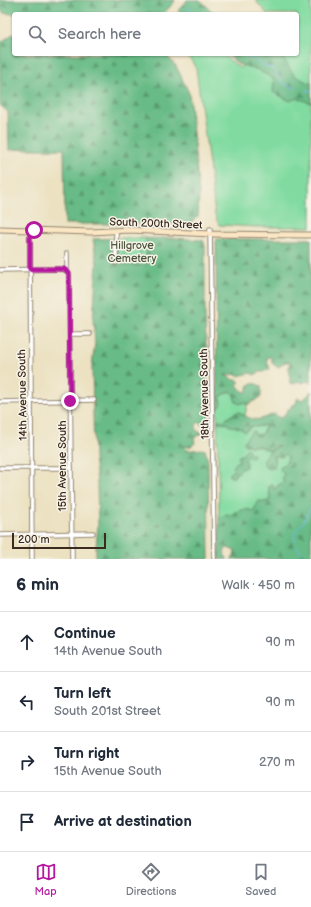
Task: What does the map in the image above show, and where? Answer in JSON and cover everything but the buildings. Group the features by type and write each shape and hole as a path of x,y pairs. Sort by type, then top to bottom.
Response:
{"main road":[{"name":"South 200th Street","path":"0,229 90,232 155,231 311,235"}],"street":[{"name":"14th Avenue South","path":"30,230 32,559"},
{"path":"116,231 116,263"},
{"name":"18th Avenue South","path":"211,232 214,559"},
{"name":"15th Avenue South","path":"67,253 67,271 69,274 70,334 72,559"},
{"path":"0,270 62,269 67,271"},
{"path":"70,334 90,334"},
{"path":"0,402 94,400"},
{"path":"0,468 71,468"},
{"path":"0,535 93,533"}],"green space":[{"path":"0,0 175,0 165,12 12,12 12,14 3,13 0,8"},
{"path":"187,0 200,0 213,12 180,12 178,11"},
{"path":"256,0 311,0 311,227 219,225 215,215 196,68 188,56 225,56 240,68 255,56 299,56 299,12 265,12"},
{"path":"12,34 12,56 167,56 176,66 189,93 199,193 198,216 190,224 65,224 64,149 9,150 8,112 0,105 0,43"},
{"path":"229,56 283,58 294,75 308,83 311,83 311,103 297,98 290,101 273,92 274,79 256,69 238,64"},
{"name":"Hillgrove Cemetery","path":"118,238 146,238 146,265 118,265"},
{"path":"174,238 203,240 205,246 205,318 209,418 202,425 199,422 196,425 198,432 203,433 194,438 195,443 191,446 184,447 187,450 205,450 208,461 209,559 96,559 98,524 97,482 94,457 92,367 95,342 93,320 97,263 93,239"},
{"path":"216,239 311,239 311,383 306,381 303,383 298,381 293,384 290,383 289,362 285,362 279,367 273,364 272,358 269,357 267,358 267,361 270,369 263,372 254,375 251,373 238,376 234,374 225,375 234,380 238,380 240,382 237,384 241,390 245,392 247,392 249,385 258,385 261,387 261,397 247,405 244,402 240,404 236,402 231,391 221,396 220,400 222,403 218,408"},
{"path":"231,391 236,402 244,402 247,405 245,416 239,412 232,414 222,421 222,423 227,422 228,425 243,429 249,429 252,426 267,425 262,434 255,435 249,446 257,446 269,450 276,445 280,446 276,447 266,456 275,460 273,456 285,454 288,457 287,462 280,467 284,473 284,482 277,486 276,489 269,487 270,500 266,502 259,501 253,511 238,511 230,516 225,515 219,517 217,406 218,408 221,396"},
{"path":"311,391 311,559 231,559 234,557 235,551 228,548 225,549 224,553 228,559 219,559 219,517 225,515 230,516 241,510 253,511 259,501 266,502 270,500 270,484 273,484 274,489 276,489 277,486 284,482 282,478 284,473 281,471 280,467 287,462 288,457 285,454 282,457 273,456 275,463 274,467 269,469 264,464 264,459 272,450 259,446 245,445 244,442 251,432 254,431 255,435 262,434 266,425 255,427 252,426 245,432 237,427 230,426 227,423 225,424 218,422 220,419 222,421 239,412 252,419 260,419 274,414 280,418 283,417 292,405 296,404 297,399 299,398 302,400 308,396"},
{"path":"247,448 249,450 248,453 252,453 253,456 250,458 246,457 246,467 236,473 234,477 229,476 229,473 234,471 233,468 236,462 239,461 238,457 244,454"}],"waterway":[{"path":"187,6 193,12"},
{"path":"246,56 258,63 273,69 284,84 297,89"},
{"path":"306,90 311,91"},
{"path":"307,559 297,546 295,542 295,535 311,507"}],"route":[{"path":"34,230 30,230 30,269 64,269 69,274 70,401"}]}
